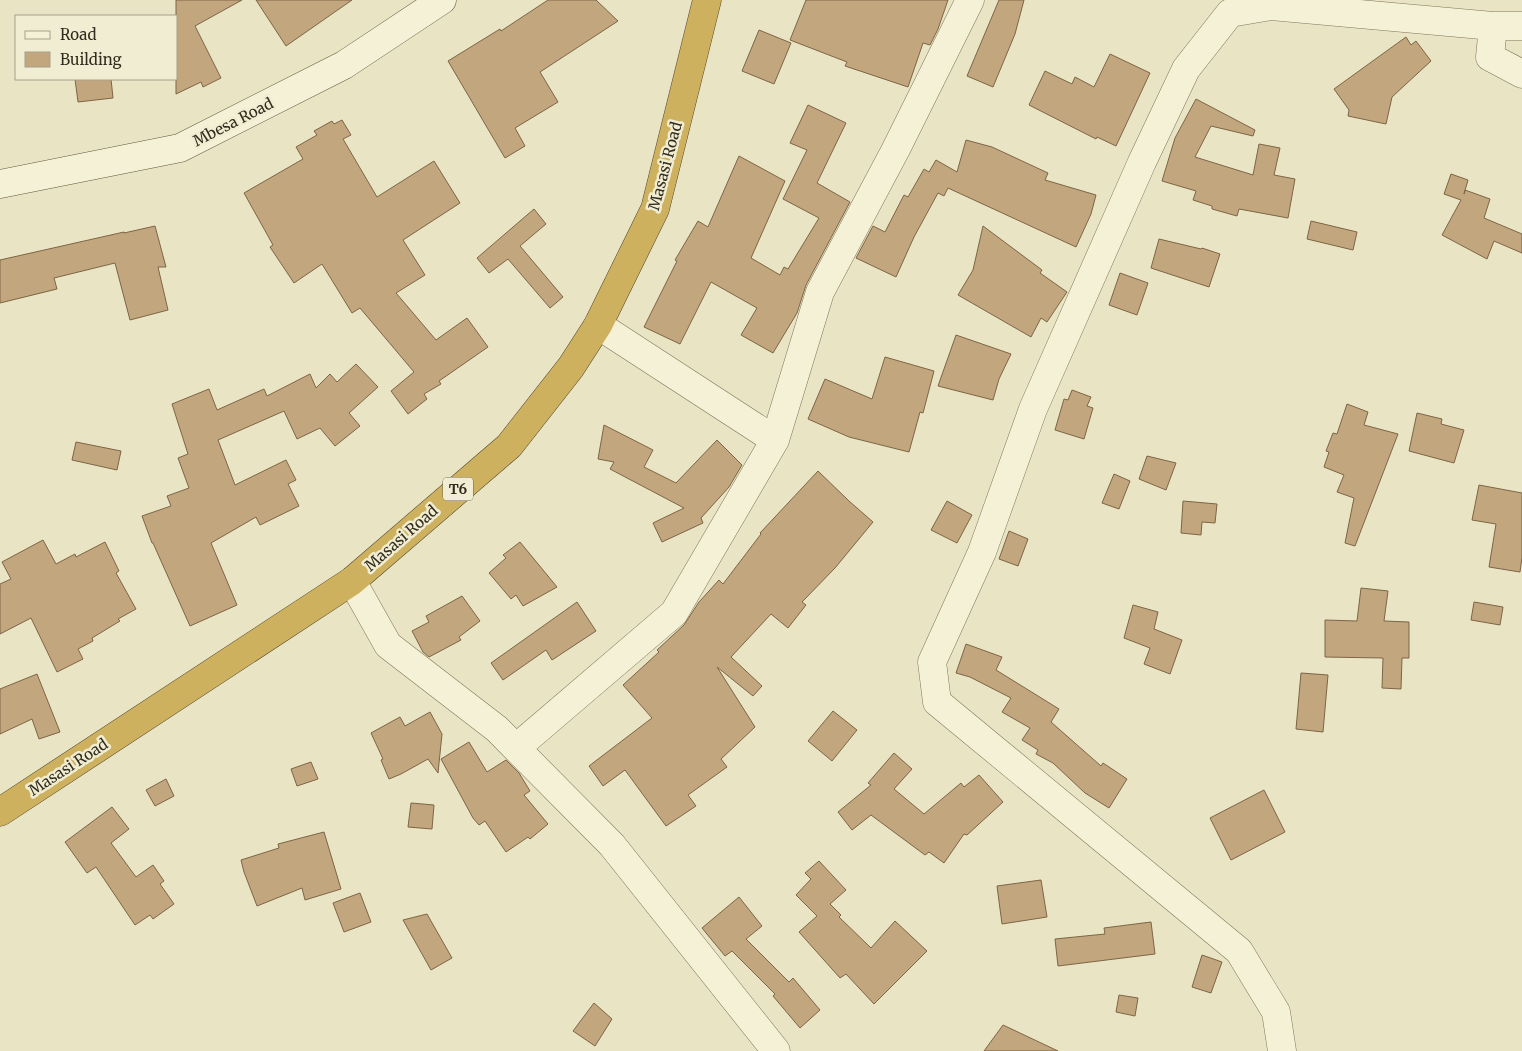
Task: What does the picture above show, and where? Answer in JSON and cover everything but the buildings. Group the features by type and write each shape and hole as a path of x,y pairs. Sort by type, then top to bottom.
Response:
{"highway":[{"name":"Masasi Road","path":"0,812 352,581 509,446 571,367 598,325 655,209 707,0"}],"street":[{"name":"Mbesa Road","path":"0,184 180,148 344,65 442,0"},
{"path":"516,748 674,613 775,440 820,292 896,149 970,0"},
{"path":"1282,1051 1276,1012 1239,951 937,702 932,662 982,552 1033,409 1142,162 1186,69 1230,13 1271,6 1493,26 1522,26"},
{"path":"1493,26 1490,57 1522,74"},
{"path":"598,325 775,440"},
{"path":"352,581 388,645 497,729 612,845 776,1051"}]}
